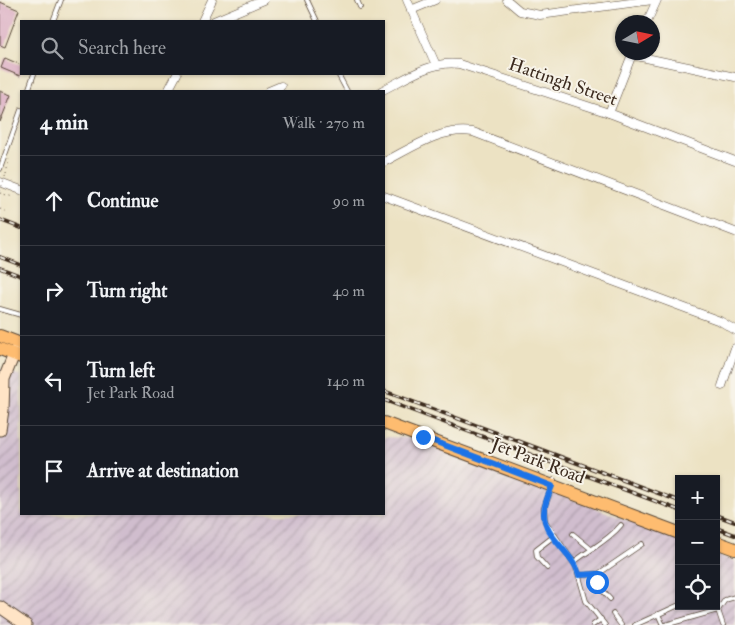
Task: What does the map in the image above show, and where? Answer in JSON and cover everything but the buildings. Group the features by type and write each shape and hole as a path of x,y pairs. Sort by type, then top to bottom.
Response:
{"main road":[{"path":"0,336 19,346"},
{"path":"0,349 19,346"},
{"name":"Jet Park Road","path":"385,418 675,531"},
{"name":"Jet Park Road","path":"385,422 675,527"},
{"path":"720,543 735,549"},
{"path":"720,548 735,554"}],"street":[{"path":"202,20 212,0"},
{"path":"216,20 264,0"},
{"path":"407,0 436,65"},
{"path":"412,10 436,0"},
{"path":"507,0 520,10 540,15 608,3 648,0"},
{"path":"650,15 657,0"},
{"path":"609,113 630,60"},
{"path":"659,60 735,77"},
{"name":"Hattingh Street","path":"383,90 436,65 449,63 471,67 609,113 735,161"},
{"path":"169,90 176,75"},
{"path":"271,90 281,86"},
{"path":"385,161 438,134 462,130 473,132 735,232"},
{"path":"0,182 20,190"},
{"path":"385,196 726,323 735,330"},
{"path":"0,430 6,368 19,346"},
{"path":"722,386 735,348"},
{"path":"0,607 26,625"},
{"path":"0,613 18,625"}],"lane":[{"path":"53,20 61,0"},
{"path":"308,0 317,20"},
{"path":"357,0 360,7"},
{"path":"28,90 34,75"},
{"path":"339,75 346,90"},
{"path":"0,169 20,113"},
{"path":"0,309 20,315"},
{"path":"553,483 544,512 547,525 574,562 584,595 605,625"},
{"path":"574,562 608,539 621,525"},
{"path":"573,534 591,549"},
{"path":"547,568 537,557 536,550 554,536"},
{"path":"579,575 598,574 642,544"},
{"path":"598,574 598,586 610,599"},
{"path":"720,607 725,600 735,597"},
{"path":"635,625 675,607"},
{"path":"658,614 664,625 709,610"},
{"path":"718,610 723,625"},
{"path":"613,614 622,625"},
{"path":"593,625 601,619"}],"path":[{"path":"4,156 10,162 0,192 13,197"},
{"path":"0,209 9,212"}],"shaded area":[{"path":"0,368 20,376 20,515 385,515 385,437 414,438 675,538 675,610 720,610 720,555 735,561 735,625 0,625"}],"railway":[{"path":"0,220 20,228"},
{"path":"0,257 20,265"},
{"path":"0,268 20,276"},
{"path":"385,391 675,500"},
{"path":"385,400 675,509"},
{"path":"720,516 735,522"},
{"path":"720,529 735,535"}],"route":[{"path":"423,437 552,486 544,508 545,521 576,566 579,575 598,574 597,582"}]}
